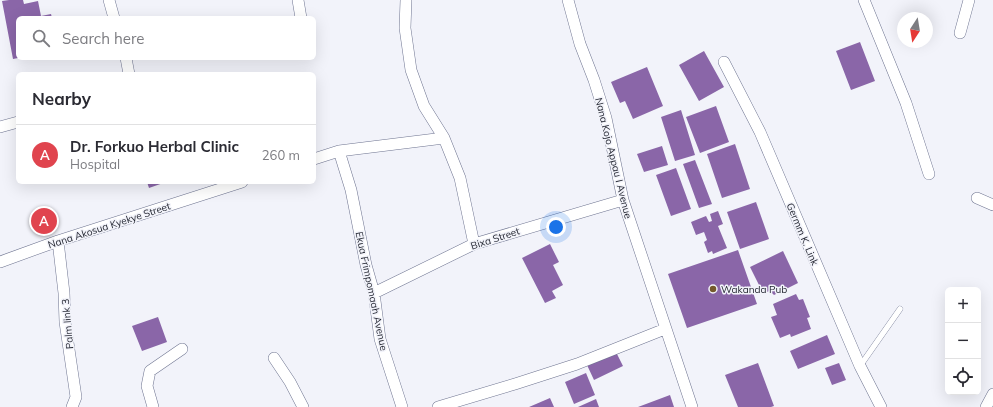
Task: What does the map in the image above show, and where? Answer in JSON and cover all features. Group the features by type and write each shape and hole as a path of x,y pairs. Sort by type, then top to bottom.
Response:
{"street":[{"path":"109,0 113,16"},
{"path":"298,0 301,16"},
{"path":"406,0 405,28 412,70 424,106 444,138 460,178 474,244"},
{"name":"Nana Kojo Appau I Avenue","path":"568,0 580,44 594,80 606,118 623,200 665,330 692,407"},
{"path":"864,0 906,103 929,174"},
{"path":"960,32 969,0"},
{"path":"126,60 129,72"},
{"name":"Germm K. Link","path":"724,62 760,132 860,366 881,407"},
{"path":"0,127 16,123"},
{"path":"316,158 339,151 444,138"},
{"name":"Ekua Frimpomaah Avenue","path":"339,151 351,190 364,257 374,293 380,339 402,407"},
{"name":"Nana Akosua Kyekye Street","path":"0,262 58,241 236,184"},
{"path":"977,198 993,205"},
{"name":"Bixa Street","path":"374,293 474,244 623,200"},
{"name":"Palm link 3","path":"58,241 64,293 65,322 76,397 72,407"},
{"path":"438,407 577,364 665,330"},
{"path":"153,407 147,386 150,371 182,349"},
{"path":"274,358 290,382 303,407"},
{"path":"986,407 993,394"}],"lane":[{"path":"860,366 900,309"}],"building":[{"path":"23,0 24,4 38,1 41,16 16,16 16,58 13,59 2,1"},
{"path":"51,14 52,16 41,16"},
{"path":"860,42 875,81 851,90 836,51"},
{"path":"704,51 724,87 699,101 679,65"},
{"path":"647,67 663,106 633,119 625,101 620,103 611,82"},
{"path":"716,106 729,142 700,153 686,117"},
{"path":"681,110 695,155 675,161 661,117"},
{"path":"735,144 750,189 722,198 707,154"},
{"path":"662,146 668,165 644,172 637,154"},
{"path":"695,160 712,204 699,208 683,164"},
{"path":"676,168 691,209 671,216 656,175"},
{"path":"148,184 160,184 149,188"},
{"path":"756,202 769,239 740,249 727,212"},
{"path":"718,211 723,224 718,226 727,248 713,254 712,251 708,253 704,242 707,240 704,232 696,235 691,222 706,216 709,222 712,221 710,214"},
{"path":"550,244 559,262 553,265 563,285 552,291 556,298 545,303 522,258"},
{"name":"Wakanda Pub","path":"738,250 757,304 687,328 668,274"},
{"path":"783,251 798,283 774,295 770,291 763,293 750,267"},
{"path":"796,294 799,300 803,299 810,317 807,318 811,329 791,337 790,334 780,338 771,317 777,315 773,304"},
{"path":"158,317 167,342 142,351 132,326"},
{"path":"827,335 835,354 798,369 790,351"},
{"path":"616,352 623,366 594,380 587,365"},
{"path":"758,363 774,406 738,407 725,375"},
{"path":"839,363 846,380 832,385 825,368"},
{"path":"586,373 595,395 574,404 565,382"},
{"path":"670,395 674,407 638,407"},
{"path":"550,398 554,407 529,407"},
{"path":"596,399 599,407 578,407"}],"place":[{"name":"Dr. Forkuo Herbal Clinic","path":"44,221"},
{"name":"Wakanda Pub","path":"713,289"}]}
